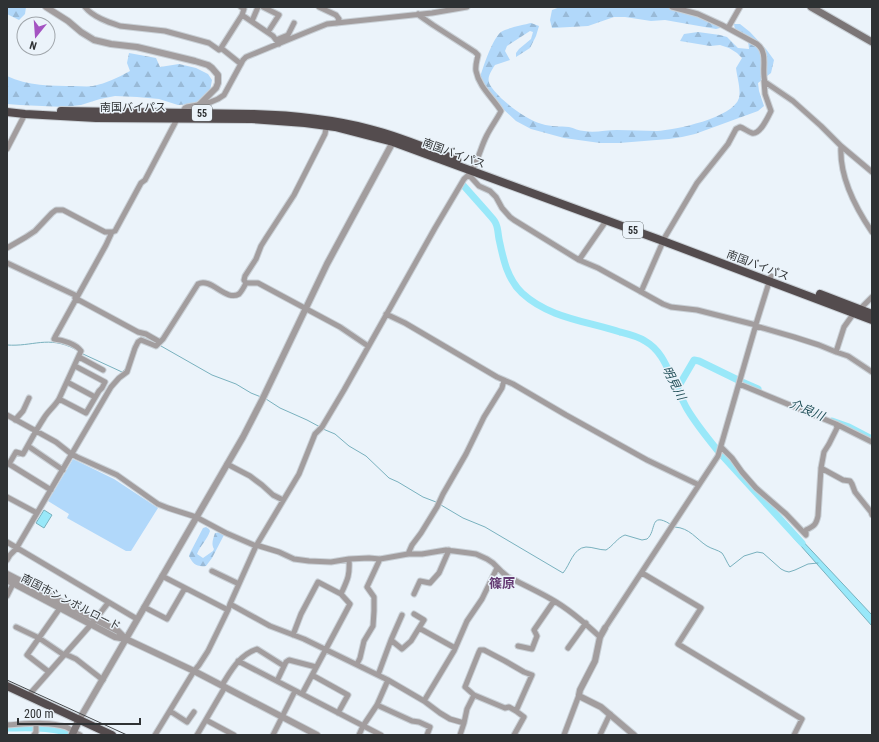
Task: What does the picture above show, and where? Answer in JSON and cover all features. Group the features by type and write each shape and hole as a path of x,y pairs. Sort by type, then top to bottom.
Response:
{"highway":[{"name":"南国バイパス","path":"7,107 33,110 180,115 305,123 328,123 372,129 394,140 606,221 664,239"},
{"name":"南国バイパス","path":"7,112 96,118 180,115"},
{"name":"南国バイパス","path":"472,170 664,239 857,311 872,314"},
{"name":"南国バイパス","path":"857,311 872,320"},
{"path":"7,686 112,735"}],"main road":[{"path":"811,7 872,42"},
{"path":"75,734 79,720"}],"street":[{"path":"46,7 88,36 103,43 137,47 208,65 218,75 218,83 216,88 200,104"},
{"path":"86,7 91,14 113,24 165,32 209,43 219,50 221,48 241,64"},
{"path":"252,21 258,7"},
{"path":"263,7 279,15 268,32"},
{"path":"319,7 336,15 339,19 337,23"},
{"path":"420,14 426,7"},
{"path":"51,490 9,464 16,452 23,454 48,412 59,399 79,357 81,349 74,345 54,339 112,232 115,230 141,183 145,180 180,115 187,107 212,102 219,99 224,95 246,57 278,42 327,24 420,14 467,7"},
{"path":"641,292 664,239 697,183 728,144 736,129 740,127 752,133 756,133 759,131 771,111 765,94 764,53 761,47 728,28 698,14 672,7"},
{"path":"728,28 740,7"},
{"path":"221,48 243,9 252,21 273,36 278,42"},
{"path":"157,734 194,671 200,665 208,651 256,546 299,474 315,434 322,428 435,228 464,179 472,170 486,136 502,111 478,80 476,70 478,55 420,16 420,14"},
{"path":"278,42 288,35 294,23"},
{"path":"764,81 793,101 841,146 872,172"},
{"path":"7,149 25,114"},
{"path":"7,560 16,549 112,387 119,378 127,372 138,342 141,340 156,346 198,284 202,282 233,296 241,291 246,283 244,281 245,276 256,259 261,246 294,194 325,134 328,123"},
{"path":"79,720 243,437 328,264 394,140"},
{"path":"841,146 841,164 846,184 858,209 872,232"},
{"path":"472,170 479,186 490,191 496,197 502,208 514,220 579,260 598,268 641,292 671,307 697,310 794,336 848,356 872,372"},
{"path":"7,248 31,234 52,213 58,210 63,210 106,232 112,232"},
{"path":"579,260 606,221"},
{"path":"7,263 76,297 138,332 146,334 160,342"},
{"path":"564,735 580,690 596,661 600,637 720,451 770,279"},
{"path":"246,283 258,283 340,327 368,346"},
{"path":"836,352 842,332 857,311 872,297"},
{"path":"386,314 405,323 493,375 513,384 647,460 699,485"},
{"path":"79,357 102,370"},
{"path":"59,399 86,413 98,391 102,388 105,382 75,366"},
{"path":"408,554 466,454 484,417 502,388 504,380"},
{"path":"67,382 95,397"},
{"path":"739,384 836,424 872,442"},
{"path":"16,420 23,411 28,398"},
{"path":"7,415 56,442 72,454 117,474 158,504 196,517 226,533 256,546 279,552 294,559 332,562 349,559 380,558 449,550 476,554 492,563 508,577 554,601 586,623 600,637"},
{"path":"720,451 728,454 756,488 786,514 806,535 806,530 814,526 818,516 821,468 824,452 837,428 836,424"},
{"path":"28,446 63,470"},
{"path":"228,464 250,476 273,495 283,500"},
{"path":"821,468 843,480 850,481 855,492 872,515"},
{"path":"7,497 37,514"},
{"path":"7,542 16,549 137,619"},
{"path":"414,594 420,581 430,583 439,573 449,550"},
{"path":"357,664 364,641 372,626 374,597 367,587 380,558"},
{"path":"341,594 349,576 349,559"},
{"path":"424,701 455,648 463,628 482,599 497,568"},
{"path":"212,571 239,584"},
{"path":"642,573 701,608 678,644 802,719 794,735"},
{"name":"南国市シンボルロード","path":"7,574 93,622 115,637 126,639"},
{"path":"162,576 228,610"},
{"name":"南国市シンボルロード","path":"7,580 60,608 118,631 126,639"},
{"path":"293,635 301,614 318,582 341,594 350,604 302,694"},
{"path":"7,596 13,584"},
{"path":"144,607 167,619 185,588"},
{"path":"518,646 532,649 537,636 534,630 554,601"},
{"path":"28,696 108,603"},
{"path":"230,604 270,626 357,664 424,701 450,719 464,723"},
{"path":"49,672 26,655 60,608"},
{"path":"391,640 402,649 411,641 424,620 414,614"},
{"path":"378,675 402,615"},
{"path":"568,648 586,623"},
{"path":"16,627 39,638 64,655 76,659 103,680"},
{"path":"419,628 455,648"},
{"path":"126,639 194,671 317,735"},
{"path":"197,735 238,661 257,649 284,666"},
{"path":"514,735 524,717 509,707 505,708 474,695 465,687 480,650 484,650 532,675 516,711"},
{"path":"277,682 287,660 316,667"},
{"path":"238,661 381,735"},
{"path":"312,676 348,695 338,713"},
{"path":"359,735 363,726 377,705 388,680"},
{"path":"273,735 296,691"},
{"path":"460,735 467,709 474,695"},
{"path":"579,695 602,707 634,735"},
{"path":"377,705 412,721 419,722 430,727 426,735"},
{"path":"170,711 187,722 194,712"},
{"path":"600,735 610,714"},
{"path":"206,720 234,735"},
{"path":"34,735 36,724"},
{"path":"7,725 57,725 68,728 75,734"}],"green space":[{"path":"7,7 26,7 25,14 23,16 16,16 16,18 7,14"},
{"path":"560,7 669,7 694,12 724,27 716,29 665,20 651,21 614,17 588,26 552,28 550,20 552,10"},
{"path":"531,23 539,26 530,48 516,57 516,53 519,49 531,39 533,32 530,31 507,46 505,51 510,60 495,65 490,74 489,81 495,92 519,113 542,124 549,126 569,127 588,132 617,130 657,131 702,122 715,117 734,105 739,98 736,68 742,58 729,48 720,45 710,46 680,41 684,34 698,32 727,37 738,48 749,49 748,40 735,30 734,24 740,24 750,32 774,60 771,73 758,83 764,106 758,111 695,134 669,139 600,143 564,138 531,129 516,121 501,107 479,81 494,41 501,32"},
{"path":"129,53 156,58 160,67 179,64 196,68 208,74 212,80 210,91 203,99 194,104 178,105 159,99 115,96 81,105 64,107 7,104 7,76 31,84 93,86 112,80 130,71 127,63"},
{"path":"73,459 114,479 158,508 131,551 126,551 67,518 69,514 48,501"},
{"path":"206,527 210,531 197,554 203,558 214,549 212,543 215,533 221,532 224,535 206,566 200,566 194,563 189,556 203,528"}],"shaded area":[{"path":"44,510 52,515 44,528 36,523"},
{"path":"797,535 872,615 872,626 793,537"}],"waterway":[{"name":"明見川","path":"463,185 495,222 506,268 509,275 522,293 544,308 568,318 632,335 651,345 663,359 686,407 701,430 718,451 802,543"},
{"path":"138,339 142,337 155,343"},
{"path":"7,345 48,342 65,345 75,349"},
{"path":"128,362 133,346"},
{"path":"161,346 212,375 236,384 261,397"},
{"path":"83,354 122,372"},
{"name":"介良川","path":"677,389 694,360 738,380"},
{"path":"120,374 125,369"},
{"name":"介良川","path":"742,382 758,389"},
{"path":"266,399 280,408 320,427"},
{"name":"介良川","path":"832,421 849,427 872,439"},
{"path":"323,429 335,434 349,446 366,456 389,478 423,497 436,502"},
{"path":"441,505 463,518 485,527 563,573 572,557 582,548 589,547 606,550 625,535 642,540 647,539 650,536 656,521 659,520 670,524"},
{"path":"675,527 685,529 707,546 722,553 730,567 744,556 757,552 763,553 781,569 789,572 808,564 818,563"},
{"path":"7,728 49,729 58,730 72,735"}],"tram line":[{"path":"7,680 127,735"}],"district":[{"name":"篠原","path":"502,583"}]}
